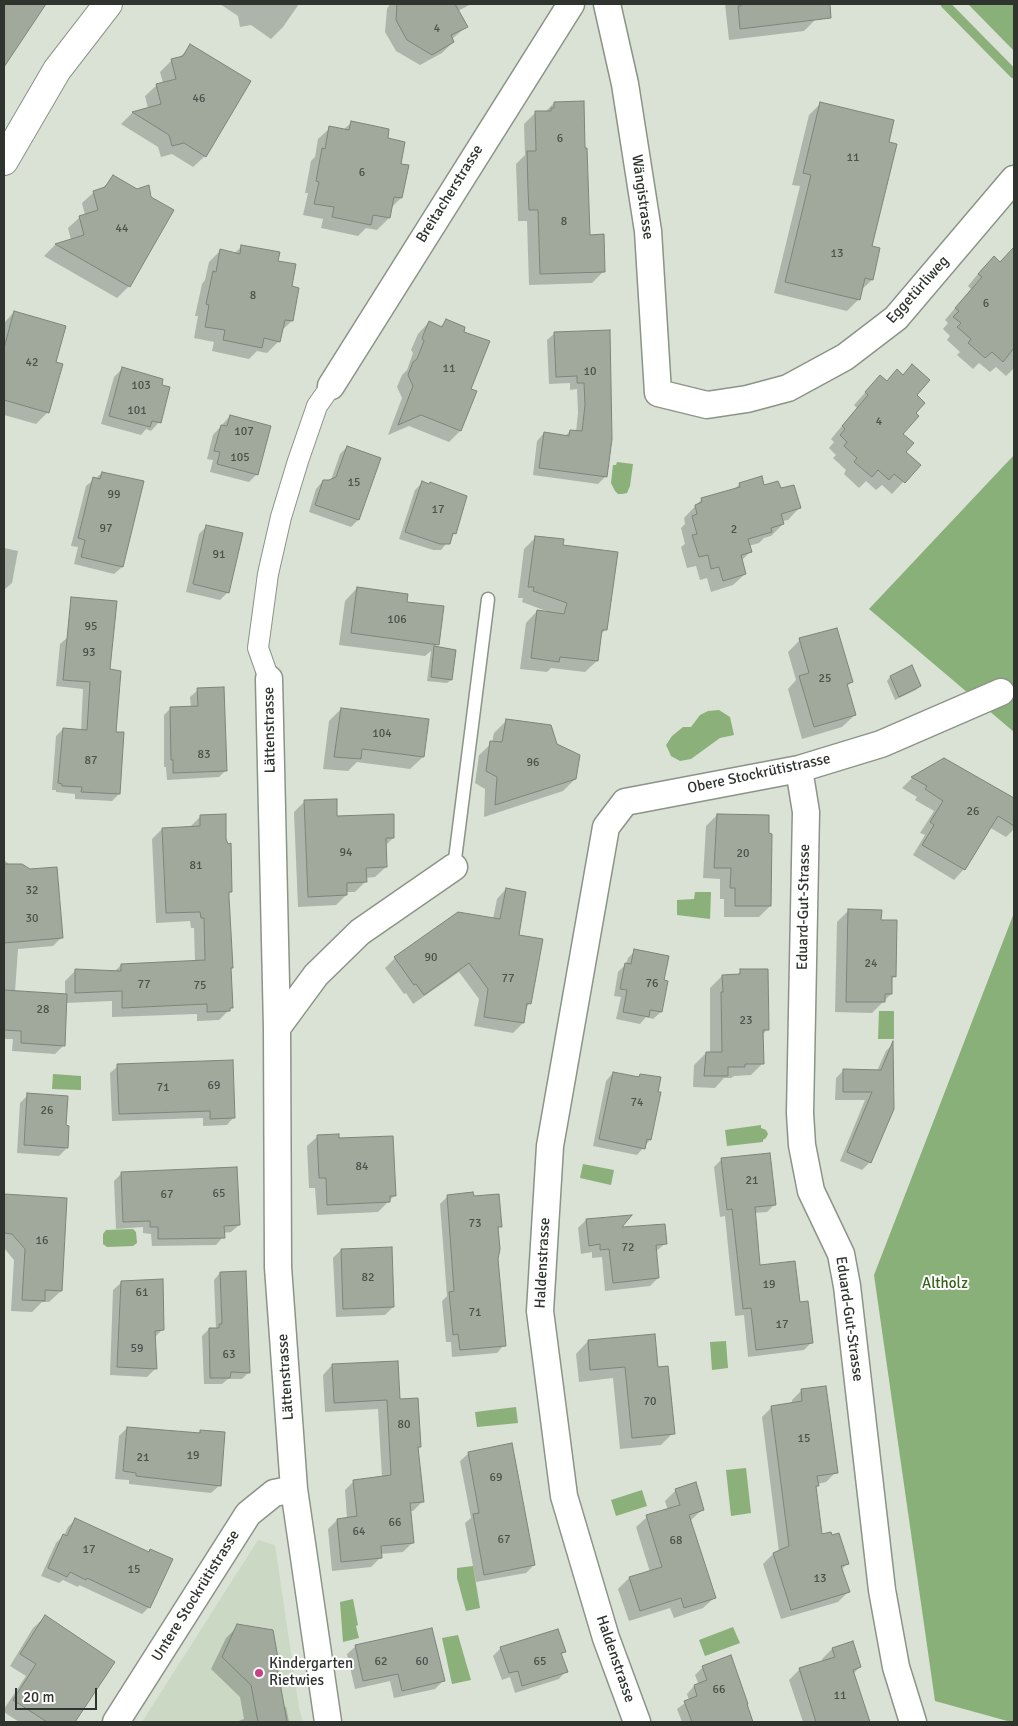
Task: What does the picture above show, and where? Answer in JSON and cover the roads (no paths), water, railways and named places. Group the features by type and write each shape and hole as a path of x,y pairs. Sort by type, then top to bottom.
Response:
{"street":[{"path":"4,161 57,70 108,4"},
{"name":"Breitacherstrasse","path":"331,386 571,4"},
{"name":"Wängistrasse","path":"607,4 625,84 648,231 658,393"},
{"name":"Eggetürliweg","path":"658,393 707,404 747,398 788,388 845,357 896,318 1014,179"},
{"name":"Lättenstrasse","path":"328,1722 294,1489 278,1267 278,1028 269,678 258,648 268,574 281,517 317,406 331,386"},
{"name":"Obere Stockrütistrasse","path":"625,802 799,769 881,744 1000,692"},
{"name":"Eduard-Gut-Strasse","path":"799,769 806,812 800,1113 802,1145 811,1191 841,1254 847,1286 882,1590 896,1667 913,1722"},
{"name":"Haldenstrasse","path":"625,802 606,827 550,1146 540,1311 564,1496 606,1638 638,1722"},
{"path":"278,1028 316,975 360,932 454,867"},
{"name":"Untere Stockrütistrasse","path":"116,1722 248,1514 274,1493 294,1489"}],"lane":[{"path":"454,867 488,599"}],"waterway":[{"path":"945,4 1014,74"}],"place":[{"name":"Kindergarten Rietwies","path":"259,1673"}],"park label":[{"name":"Altholz","path":"945,1284"}]}
